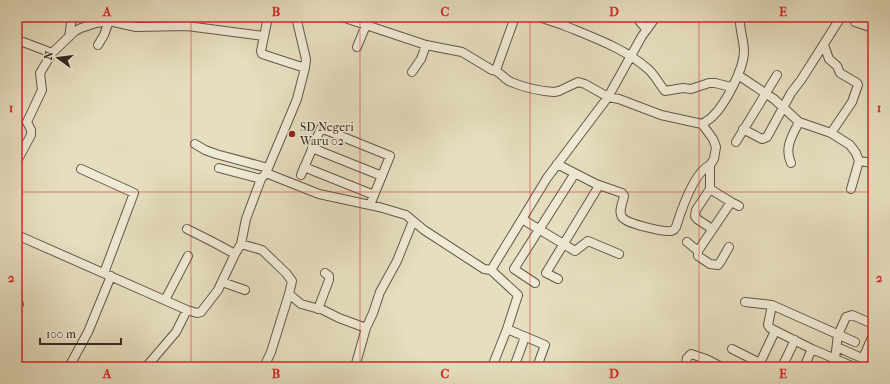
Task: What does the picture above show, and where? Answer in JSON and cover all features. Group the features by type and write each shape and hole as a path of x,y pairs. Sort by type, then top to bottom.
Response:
{"street":[{"path":"69,37 72,17"},
{"path":"268,17 263,36 262,54 306,68"},
{"path":"18,238 107,274 187,310 197,313 201,312 222,282 241,244 246,219 295,105 306,68 306,59 296,17"},
{"path":"342,17 426,45 462,52 492,70 496,70 510,81 520,85 554,92 581,82 598,90 608,97 619,99 661,115 702,124 713,139 716,147 714,159 710,165 703,170 693,185 676,228 667,231 640,226 624,219 621,210 624,196 622,193 596,184 557,164"},
{"path":"496,70 515,17"},
{"path":"539,17 595,37 631,57 652,73 666,90 683,88 691,90 709,83 715,83 731,88"},
{"path":"563,25 568,17"},
{"path":"636,17 646,29"},
{"path":"491,270 547,178 608,97 646,29 656,17"},
{"path":"702,124 713,116 724,101 743,62 744,50 740,17"},
{"path":"743,129 760,138 765,138 770,132 791,92 824,45 841,17"},
{"path":"857,17 855,22 873,28"},
{"path":"98,45 104,35 109,21"},
{"path":"17,161 31,135 31,130 27,124 27,120 42,90 40,73 52,53 81,28 96,23 109,21 136,27 187,26 263,36"},
{"path":"358,47 366,25"},
{"path":"23,42 52,53"},
{"path":"412,72 421,59 426,45"},
{"path":"824,45 829,59 837,66 840,73 858,83 852,102 831,133"},
{"path":"738,75 784,107 799,122 831,133 850,145 856,153 859,161 851,189"},
{"path":"736,142 777,75"},
{"path":"791,164 788,151 793,134 799,122"},
{"path":"370,205 390,156 321,128 302,171 374,195"},
{"path":"195,144 205,150 319,194 370,205 406,215 424,230 484,269 491,270 518,295 507,330 492,367"},
{"path":"312,148 382,176"},
{"path":"859,161 873,163"},
{"path":"710,165 710,189 696,210 694,216 712,229"},
{"path":"219,168 265,174"},
{"path":"69,367 88,332 134,193 81,169"},
{"path":"535,283 514,269 572,178"},
{"path":"558,279 546,273 597,189"},
{"path":"710,189 739,206"},
{"path":"698,251 731,202"},
{"path":"522,219 574,250 588,242 619,254"},
{"path":"355,367 366,328 380,292 397,261 413,221"},
{"path":"187,229 235,254"},
{"path":"687,242 698,251 699,257 710,264 716,265 721,261 729,247"},
{"path":"241,244 253,246 262,250 286,273 292,281 271,352 264,367"},
{"path":"165,300 188,256"},
{"path":"318,309 329,280 329,276 325,273"},
{"path":"222,282 244,290"},
{"path":"289,294 302,304 366,328"},
{"path":"745,302 772,305 854,342"},
{"path":"772,305 768,325 774,331 795,340 835,363 854,367"},
{"path":"146,367 176,332 187,310"},
{"path":"835,363 838,335 846,316 849,315 873,324"},
{"path":"507,330 545,346 537,367"},
{"path":"732,349 759,365 774,331"},
{"path":"863,358 873,335"},
{"path":"514,367 525,337"},
{"path":"782,367 795,340"},
{"path":"837,347 873,363"},
{"path":"804,367 812,349"},
{"path":"685,367 687,358 691,354 722,367"}],"place":[{"name":"SD Negeri Waru 02","path":"292,134"}]}
